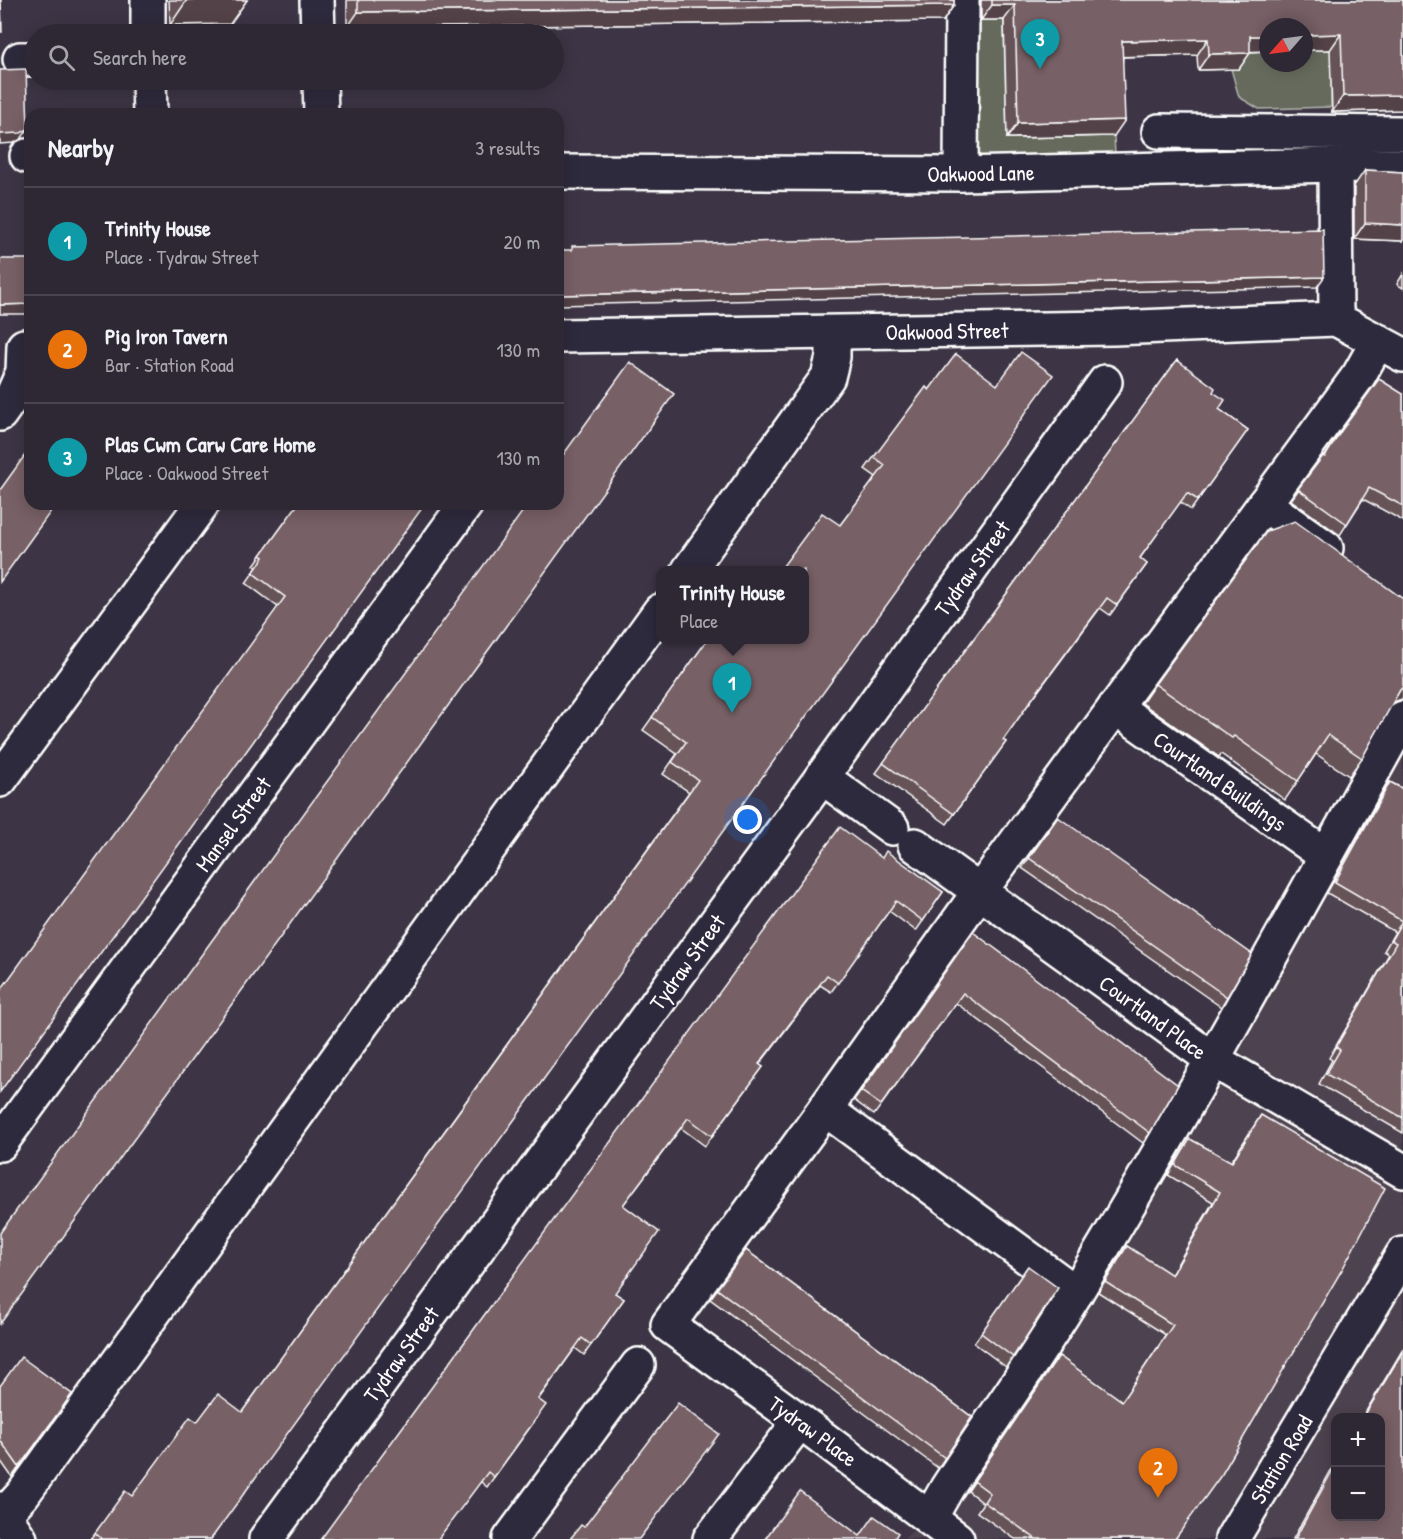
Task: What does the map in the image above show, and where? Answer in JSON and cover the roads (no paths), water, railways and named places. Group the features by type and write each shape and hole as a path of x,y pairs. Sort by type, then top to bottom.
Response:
{"street":[{"path":"148,0 148,24"},
{"path":"961,174 962,0"},
{"path":"317,1 318,24"},
{"path":"149,90 150,108"},
{"path":"320,90 321,108"},
{"path":"1159,131 1403,133"},
{"path":"1076,1293 825,1108 979,892 1359,375 1390,348 1336,319 1335,165"},
{"name":"Oakwood Lane","path":"564,172 961,174 1335,165 1403,166"},
{"name":"Oakwood Street","path":"564,336 833,334 1114,328 1336,319"},
{"path":"692,566 828,377 833,357 833,334"},
{"path":"0,414 12,397 24,372 18,347"},
{"name":"Tydraw Street","path":"266,1539 822,777 1105,382"},
{"path":"1264,504 1347,563"},
{"path":"0,780 198,510"},
{"name":"Mansel Street","path":"0,1144 462,510"},
{"path":"8,1521 30,1484 656,617"},
{"name":"Courtland Buildings","path":"1115,707 1326,856"},
{"path":"930,1518 947,1488 1076,1293 1213,1060 1403,718"},
{"name":"Courtland Place","path":"822,777 1213,1060 1403,1171"},
{"name":"Tydraw Place","path":"825,1108 668,1325 957,1539"},
{"name":"Station Road","path":"1232,1539 1403,1254"},
{"path":"510,1539 638,1365"},
{"path":"710,1539 800,1421"}],"place":[{"name":"Plas Cwm Carw Care Home","path":"1040,69"},
{"name":"Trinity House","path":"732,713"},
{"name":"Pig Iron Tavern","path":"1158,1498"}]}
